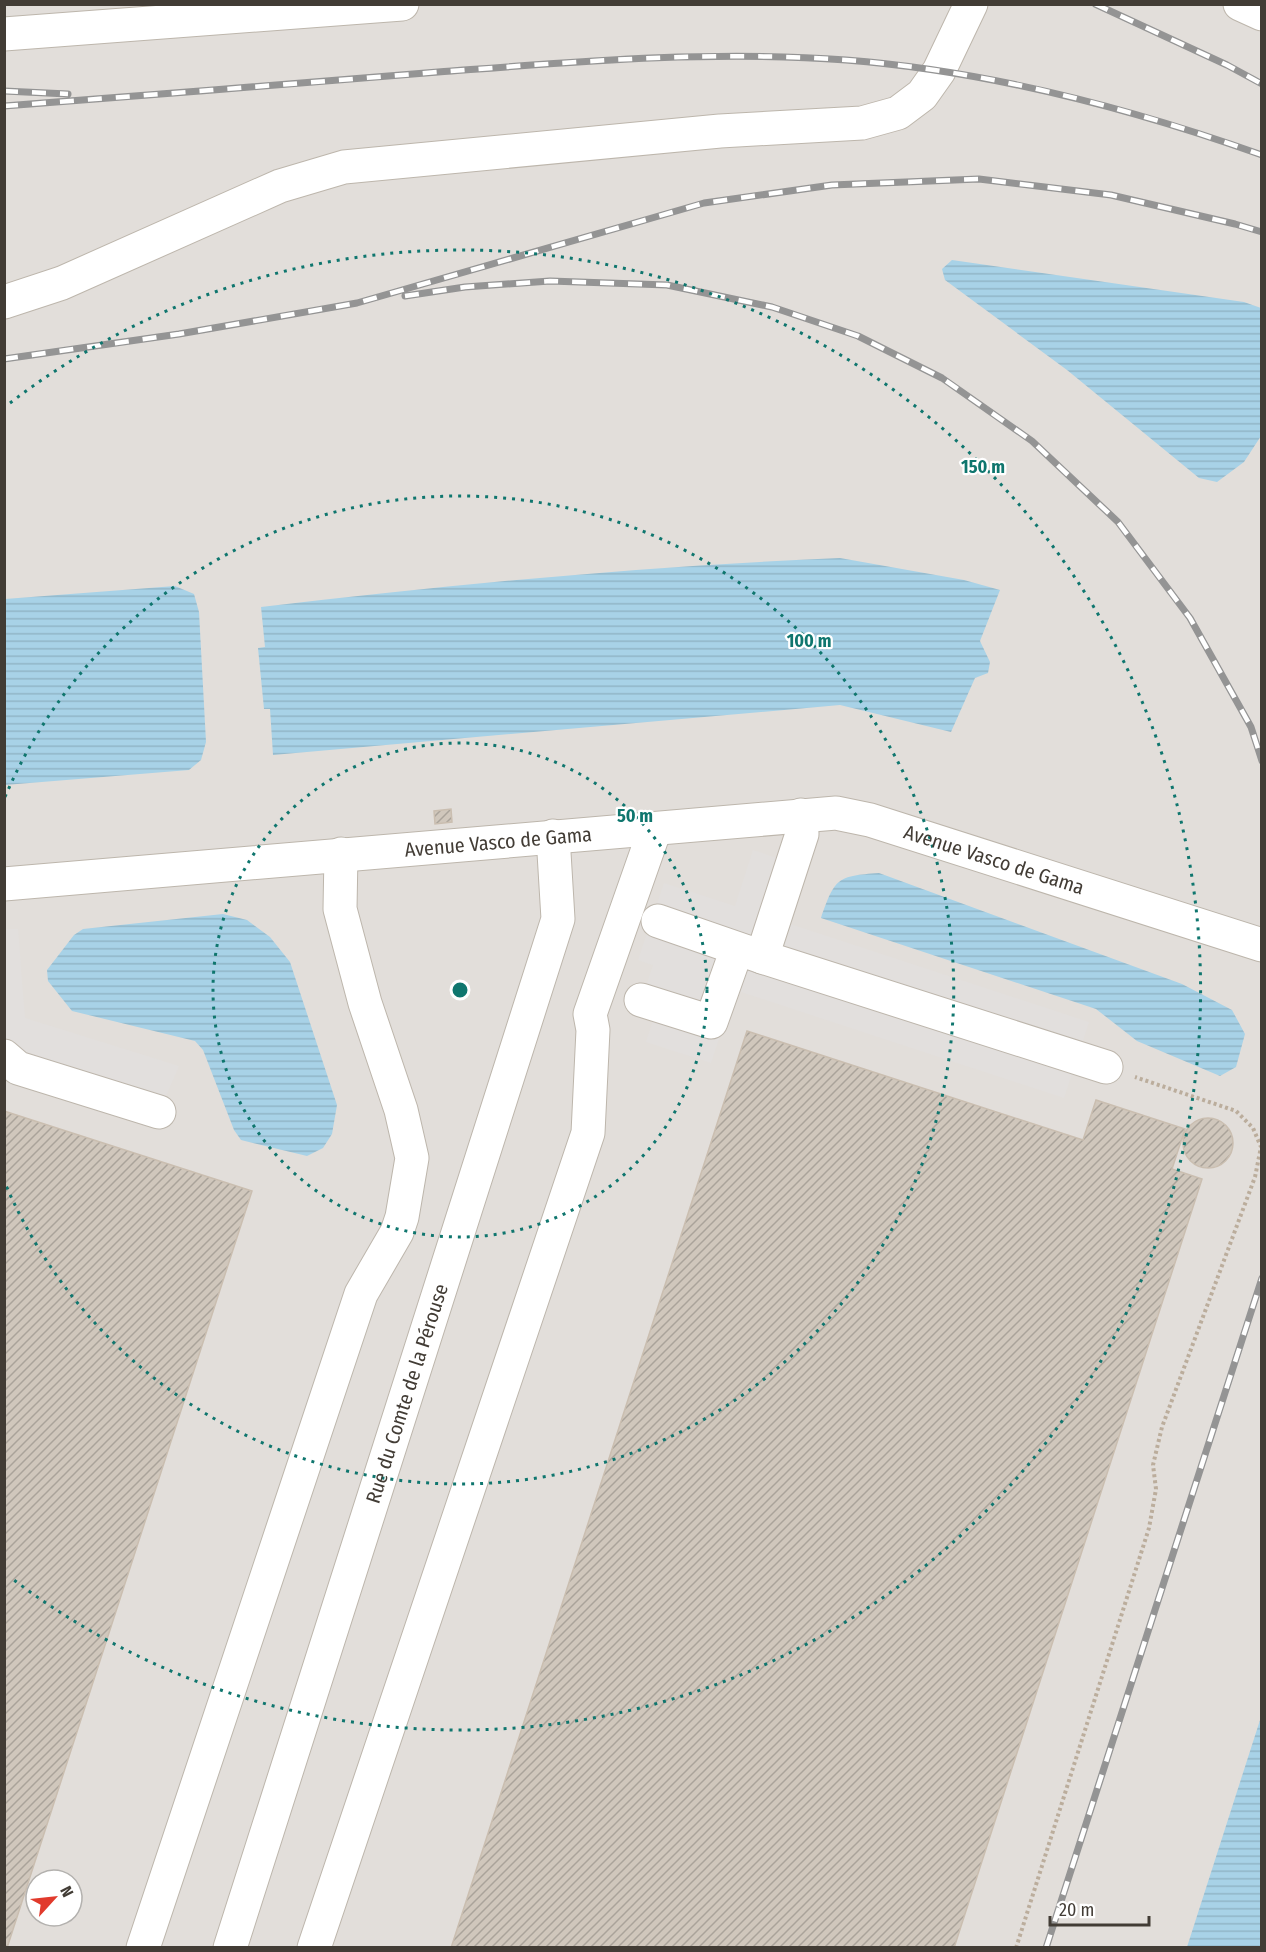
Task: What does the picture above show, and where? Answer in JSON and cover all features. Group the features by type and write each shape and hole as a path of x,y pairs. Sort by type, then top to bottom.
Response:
{"street":[{"path":"4,34 402,4"},
{"path":"4,302 62,283 280,186 344,167 720,131 862,123 898,113 922,94 939,71 970,4"},
{"path":"1240,4 1262,14"},
{"name":"Avenue Vasco de Gama","path":"4,884 836,813 870,820 1262,945"},
{"path":"641,1000 711,1022 750,953 802,834 801,815"},
{"path":"314,1947 588,1133 593,1030 590,1014 655,829"},
{"name":"Rue du Comte de la Pérouse","path":"230,1947 558,919 553,836"},
{"path":"143,1947 361,1294 397,1232 402,1217 412,1158 401,1110 365,1003 340,909 341,854"},
{"path":"658,921 750,953 1106,1067"},
{"path":"4,1056 18,1068 159,1112"}],"path":[{"path":"1016,1947 1149,1528 1156,1489 1153,1465 1162,1427 1255,1177 1260,1147 1253,1128 1236,1111 1106,1067"}],"shaded area":[{"path":"5,5 1261,5 1261,1947 5,1948"},
{"path":"753,850 793,863 775,919 1089,1022 1064,1098 735,990 711,1063 646,1042 658,1006 641,1000 653,965 638,960 664,883 735,906"},
{"path":"5,929 18,929 25,1018 179,1066 159,1112 5,1056"}],"water":[{"path":"952,260 1244,302 1261,308 1261,436 1244,462 1217,482 1199,478 1067,370 945,280 942,269"},
{"path":"840,558 964,580 1000,590 980,641 990,662 988,673 975,678 951,732 840,705 273,755 270,709 264,709 258,648 265,647 261,607 550,577"},
{"path":"175,586 194,594 199,612 206,742 201,760 189,770 5,785 5,599"},
{"path":"879,873 1182,984 1232,1010 1245,1034 1236,1067 1220,1076 1137,1041 1096,1009 821,918 834,887 840,882 854,876"},
{"path":"223,914 247,920 270,937 290,962 337,1105 332,1134 323,1148 307,1156 241,1140 234,1130 203,1050 195,1041 72,1011 48,981 47,970 74,935 83,929"},
{"path":"1261,1717 1261,1947 1187,1947"}],"building":[{"path":"451,809 452,822 435,824 434,811"},
{"path":"747,1031 1083,1140 1096,1100 1185,1129 1172,1169 1202,1179 954,1948 451,1948"},
{"path":"4,1111 252,1191 33,1868 24,1868 24,1895 7,1948 4,1948"},
{"path":"1208,1118 1217,1120 1228,1129 1233,1143 1231,1152 1222,1163 1208,1168 1199,1166 1188,1157 1183,1143 1185,1134 1194,1123"}],"railway":[{"path":"1095,4 1227,65 1262,84"},
{"path":"4,106 590,61 743,56 795,57 899,65 1005,82 1160,121 1262,155"},
{"path":"4,91 68,94"},
{"path":"4,359 179,334 357,303 704,203 832,185 979,179 1111,195 1262,232"},
{"path":"405,296 465,287 550,281 667,285 772,307 858,336 942,378 1032,441 1118,522 1190,618 1251,727 1262,761"},
{"path":"1046,1948 1262,1278"}]}
